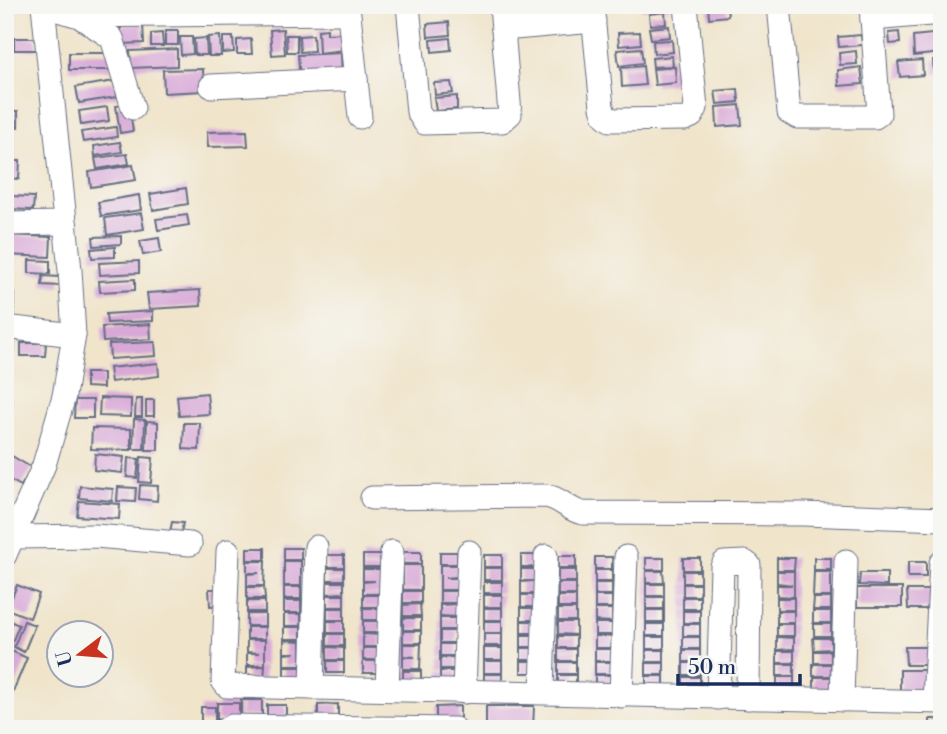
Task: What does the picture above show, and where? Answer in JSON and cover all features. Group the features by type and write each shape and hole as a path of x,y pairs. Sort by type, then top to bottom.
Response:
{"street":[{"path":"408,5 418,112 425,123 507,119 510,114 501,5"},
{"path":"503,29 593,13 605,116 610,120 685,118 692,116 696,108 686,5"},
{"path":"779,5 789,112 797,117 875,117 879,114 872,12 942,13"},
{"path":"190,544 94,536 10,546 44,465 64,396 74,335 43,6 79,16 343,9 360,117"},
{"path":"79,16 112,38 133,108"},
{"path":"211,86 356,79"},
{"path":"5,224 65,223"},
{"path":"5,327 74,335"},
{"path":"372,498 547,496 583,513 803,514 942,519"},
{"path":"312,688 316,547"},
{"path":"228,551 224,684 719,698 938,701 942,563"},
{"path":"387,689 392,552"},
{"path":"464,692 469,552"},
{"path":"542,692 546,556"},
{"path":"621,696 626,557"},
{"path":"842,699 846,561"},
{"path":"719,698 722,567 724,563 745,562 749,565 747,698"},
{"path":"226,729 232,726 455,729"}],"building":[{"path":"641,5 670,5 670,8 642,10"},
{"path":"708,5 727,5 728,16 709,18"},
{"path":"665,12 666,24 650,25 649,14"},
{"path":"449,22 450,35 428,37 427,24"},
{"path":"143,24 144,43 121,44 121,25"},
{"path":"669,26 670,37 651,39 649,28"},
{"path":"283,29 285,54 272,55 270,30"},
{"path":"327,29 327,34 343,33 344,50 319,53 318,30"},
{"path":"165,31 178,31 178,45 165,45"},
{"path":"640,32 641,44 619,46 618,33"},
{"path":"899,32 900,43 890,44 889,33"},
{"path":"162,33 163,46 151,46 151,34"},
{"path":"942,33 942,53 914,56 913,36"},
{"path":"286,35 297,35 297,52 287,52"},
{"path":"313,35 314,51 300,52 299,36"},
{"path":"861,35 862,45 839,47 838,37"},
{"path":"220,36 221,56 209,56 208,37"},
{"path":"180,37 192,37 193,54 181,55"},
{"path":"223,37 233,37 234,52 223,53"},
{"path":"14,38 36,38 36,50 14,50"},
{"path":"206,38 207,55 195,55 194,39"},
{"path":"450,38 451,50 432,52 431,40"},
{"path":"251,39 252,54 237,54 237,40"},
{"path":"672,40 673,52 654,54 653,41"},
{"path":"641,48 643,63 619,66 617,50"},
{"path":"177,49 177,66 131,68 130,51"},
{"path":"856,51 857,64 840,65 839,53"},
{"path":"69,53 111,53 111,70 69,70"},
{"path":"341,53 342,78 300,80 298,55"},
{"path":"672,56 673,66 653,67 652,58"},
{"path":"942,59 942,73 934,74 933,60"},
{"path":"922,60 923,75 900,77 898,62"},
{"path":"643,66 645,85 622,87 621,68"},
{"path":"675,67 676,83 655,85 653,69"},
{"path":"861,67 863,84 839,86 838,70"},
{"path":"203,69 204,91 164,93 163,70"},
{"path":"5,70 9,70 9,98 5,98"},
{"path":"115,81 117,97 79,103 76,87"},
{"path":"451,82 453,93 435,95 434,83"},
{"path":"738,89 739,102 717,104 715,91"},
{"path":"457,96 457,109 436,111 434,98"},
{"path":"129,104 133,131 120,133 116,106"},
{"path":"740,105 742,125 717,127 716,107"},
{"path":"107,107 109,121 81,125 79,111"},
{"path":"5,111 18,111 18,127 5,126"},
{"path":"116,127 117,137 83,142 81,132"},
{"path":"5,130 15,130 14,145 5,145"},
{"path":"247,131 248,146 208,147 207,132"},
{"path":"120,142 122,152 95,156 94,146"},
{"path":"5,146 15,147 15,158 5,158"},
{"path":"127,154 129,164 97,169 95,158"},
{"path":"5,161 20,161 19,179 5,178"},
{"path":"133,165 136,180 91,187 89,172"},
{"path":"5,180 12,180 12,196 34,197 33,210 5,209"},
{"path":"186,188 188,204 153,210 150,194"},
{"path":"139,195 141,210 101,216 98,202"},
{"path":"141,213 144,229 107,235 105,218"},
{"path":"187,215 189,225 158,230 156,219"},
{"path":"5,235 51,237 50,257 5,255"},
{"path":"121,236 121,244 94,246 93,237"},
{"path":"159,238 161,252 143,255 140,241"},
{"path":"115,247 115,257 92,258 91,249"},
{"path":"29,260 50,261 50,274 29,273"},
{"path":"139,261 139,273 100,275 99,263"},
{"path":"5,276 9,276 9,293 14,293 14,313 5,312"},
{"path":"43,276 60,277 60,286 42,285"},
{"path":"135,279 135,290 100,292 99,281"},
{"path":"200,290 201,306 149,309 147,293"},
{"path":"153,311 153,321 107,323 106,314"},
{"path":"150,324 151,339 103,342 102,327"},
{"path":"5,334 15,335 14,352 5,352"},
{"path":"155,342 156,356 110,359 109,344"},
{"path":"21,343 46,343 45,356 21,356"},
{"path":"158,363 159,376 111,382 109,368"},
{"path":"86,373 103,373 103,388 86,387"},
{"path":"207,393 209,414 179,416 177,396"},
{"path":"5,397 11,397 10,412 5,412"},
{"path":"100,398 131,399 131,417 99,416"},
{"path":"136,399 142,399 142,417 135,417"},
{"path":"75,400 93,400 93,418 74,418"},
{"path":"146,400 154,400 154,416 146,416"},
{"path":"134,419 145,420 144,449 133,449"},
{"path":"147,421 158,422 158,450 146,450"},
{"path":"184,423 200,423 199,450 183,449"},
{"path":"92,428 131,429 131,450 91,449"},
{"path":"95,454 124,457 122,473 94,470"},
{"path":"12,456 32,468 21,486 5,477 5,468"},
{"path":"141,457 153,458 151,483 139,482"},
{"path":"128,458 139,459 137,478 127,477"},
{"path":"140,485 158,486 157,501 139,499"},
{"path":"80,486 113,489 112,501 79,498"},
{"path":"118,487 136,488 135,502 117,501"},
{"path":"79,501 120,504 119,519 77,516"},
{"path":"5,505 11,506 10,524 5,524"},
{"path":"172,522 183,523 181,533 170,532"},
{"path":"247,548 265,548 265,560 247,560"},
{"path":"284,548 301,548 301,560 284,560"},
{"path":"403,552 421,552 421,564 403,564"},
{"path":"440,552 457,552 457,564 440,564"},
{"path":"327,555 344,555 344,567 327,567"},
{"path":"363,555 381,555 381,567 363,567"},
{"path":"484,555 502,555 502,567 484,567"},
{"path":"521,555 538,555 538,567 521,567"},
{"path":"558,556 576,556 576,568 558,568"},
{"path":"595,557 612,557 612,569 595,569"},
{"path":"646,558 664,558 664,570 646,570"},
{"path":"683,558 700,558 700,570 683,570"},
{"path":"777,558 795,558 794,570 777,570"},
{"path":"814,558 831,558 831,570 814,570"},
{"path":"247,561 265,561 264,586 247,586 247,574 259,573 247,573"},
{"path":"284,561 301,561 301,586 284,586"},
{"path":"908,562 926,562 926,577 908,577"},
{"path":"403,565 421,565 421,590 403,590"},
{"path":"440,565 457,565 457,577 445,578 457,578 457,590 440,590"},
{"path":"327,568 344,568 344,580 327,580"},
{"path":"484,568 502,568 502,580 484,580"},
{"path":"363,569 381,569 381,594 363,594 363,582 375,581 363,581"},
{"path":"521,569 538,569 538,594 521,594 521,582 533,581 521,581"},
{"path":"558,570 576,570 576,582 558,582"},
{"path":"595,570 612,570 612,582 595,582"},
{"path":"646,571 663,571 664,583 646,583"},
{"path":"683,571 700,571 700,583 683,583"},
{"path":"777,571 794,571 794,597 777,596 777,585 792,585 777,583"},
{"path":"814,572 831,572 831,597 813,597"},
{"path":"860,573 887,573 887,586 859,585"},
{"path":"327,582 344,582 344,593 327,594"},
{"path":"484,582 502,582 502,593 484,593"},
{"path":"558,583 576,583 576,595 558,595"},
{"path":"595,583 612,583 612,595 595,595"},
{"path":"646,584 664,584 664,596 646,596"},
{"path":"683,584 700,584 700,596 683,596"},
{"path":"17,585 39,594 30,618 7,609"},
{"path":"247,587 264,587 265,599 247,599"},
{"path":"284,587 301,587 301,599 284,599"},
{"path":"857,588 902,588 902,607 857,607"},
{"path":"209,589 222,589 222,605 210,606"},
{"path":"907,590 931,590 930,609 908,609"},
{"path":"403,591 421,591 421,603 403,603"},
{"path":"440,591 457,591 457,603 440,603"},
{"path":"327,595 344,595 344,607 327,607"},
{"path":"363,595 381,595 381,607 363,607"},
{"path":"484,595 502,595 502,607 484,607"},
{"path":"521,595 538,595 538,607 521,607"},
{"path":"558,596 576,596 576,608 558,608"},
{"path":"595,596 612,596 612,608 595,608"},
{"path":"646,597 664,597 664,609 646,609"},
{"path":"683,597 700,597 700,609 683,609"},
{"path":"777,598 794,598 794,610 777,610"},
{"path":"814,598 831,598 831,610 813,610"},
{"path":"247,601 265,601 265,612 247,612"},
{"path":"284,601 301,601 301,613 284,613"},
{"path":"420,604 421,616 403,616 403,605"},
{"path":"457,604 457,617 440,616 440,605"},
{"path":"327,608 344,608 344,620 327,620"},
{"path":"363,608 381,608 381,620 363,620"},
{"path":"484,608 502,608 502,620 484,620"},
{"path":"521,608 538,608 538,620 521,620"},
{"path":"558,609 576,609 576,621 558,621"},
{"path":"595,609 612,609 612,622 595,621"},
{"path":"646,610 664,610 664,622 646,622"},
{"path":"683,611 700,611 700,623 683,623"},
{"path":"777,611 794,611 794,623 777,623"},
{"path":"813,611 831,611 831,623 813,623"},
{"path":"247,614 265,614 265,626 247,626"},
{"path":"284,614 301,614 301,626 284,626"},
{"path":"403,618 421,618 421,630 403,630"},
{"path":"440,618 457,618 457,630 440,630"},
{"path":"5,619 19,625 11,645 5,643"},
{"path":"24,621 35,625 24,652 14,647"},
{"path":"327,621 344,621 344,633 327,633"},
{"path":"363,621 381,621 381,633 363,633"},
{"path":"484,621 502,621 502,633 484,633"},
{"path":"521,621 538,621 538,633 521,633"},
{"path":"558,622 576,622 576,635 558,634"},
{"path":"595,623 612,623 612,635 595,635"},
{"path":"646,624 664,624 664,636 646,636"},
{"path":"683,624 700,624 700,636 683,636"},
{"path":"777,624 794,624 794,636 777,636"},
{"path":"814,624 831,624 831,636 814,636"},
{"path":"247,627 265,627 265,639 247,639"},
{"path":"284,627 301,627 301,639 284,639"},
{"path":"403,631 421,631 421,643 403,643"},
{"path":"440,631 457,631 457,643 440,643"},
{"path":"327,634 344,634 344,646 327,646"},
{"path":"363,634 381,635 381,647 363,647"},
{"path":"484,634 502,634 502,646 484,646"},
{"path":"521,635 538,635 538,647 521,647"},
{"path":"558,636 576,636 576,648 558,648"},
{"path":"595,636 612,636 612,648 595,648"},
{"path":"646,637 664,637 664,649 646,649"},
{"path":"683,637 700,637 700,649 683,649"},
{"path":"777,637 794,638 794,649 777,650"},
{"path":"813,638 831,638 831,649 814,650"},
{"path":"247,640 265,640 265,665 247,665 247,653 259,653 247,652"},
{"path":"284,640 301,641 301,665 284,665 284,654 295,653 284,653"},
{"path":"403,644 421,644 420,669 403,669 403,657 415,657 403,656"},
{"path":"440,644 457,644 457,656 440,656"},
{"path":"327,647 344,648 344,660 327,660"},
{"path":"905,647 928,647 928,665 906,665"},
{"path":"5,648 27,658 5,711"},
{"path":"363,648 381,648 381,660 363,660"},
{"path":"484,648 502,648 502,660 484,660"},
{"path":"521,648 538,648 538,660 521,660"},
{"path":"558,649 576,649 576,661 558,661"},
{"path":"595,649 612,649 612,661 595,661"},
{"path":"646,650 664,650 664,662 646,662"},
{"path":"683,650 700,650 700,662 683,662"},
{"path":"777,651 794,651 794,663 777,663"},
{"path":"814,651 831,651 831,663 814,663"},
{"path":"457,657 457,669 440,669 440,658"},
{"path":"327,661 344,661 344,673 327,673"},
{"path":"363,661 381,661 381,673 363,673"},
{"path":"484,661 502,661 502,673 484,673"},
{"path":"521,661 538,661 538,673 521,673"},
{"path":"558,662 576,662 576,674 558,674"},
{"path":"595,662 612,662 612,674 595,674"},
{"path":"646,663 664,663 664,675 646,675"},
{"path":"683,663 700,663 700,675 683,675"},
{"path":"777,664 794,664 794,676 777,676"},
{"path":"813,664 831,664 831,676 813,676"},
{"path":"265,666 264,679 247,679 247,667"},
{"path":"284,667 301,667 301,679 284,679"},
{"path":"900,670 928,670 928,695 900,695"},
{"path":"403,671 421,671 421,682 403,682"},
{"path":"440,671 457,671 457,683 440,682"},
{"path":"484,674 502,674 502,686 484,686"},
{"path":"558,675 576,675 576,687 558,687"},
{"path":"595,675 612,675 612,687 595,687"},
{"path":"646,676 664,676 664,688 646,688"},
{"path":"683,677 700,677 700,689 683,689"},
{"path":"777,677 794,677 794,689 777,689"},
{"path":"814,677 831,677 831,689 814,689"},
{"path":"241,700 262,700 262,716 241,716"},
{"path":"217,703 239,703 239,721 217,721"},
{"path":"338,704 338,723 318,723 318,705"},
{"path":"267,705 286,705 286,720 267,720"},
{"path":"460,706 460,728 436,728 436,707"},
{"path":"486,706 534,706 533,729 486,729"},
{"path":"201,707 215,707 215,722 201,722"},
{"path":"930,719 942,719 942,729 930,729"}]}
